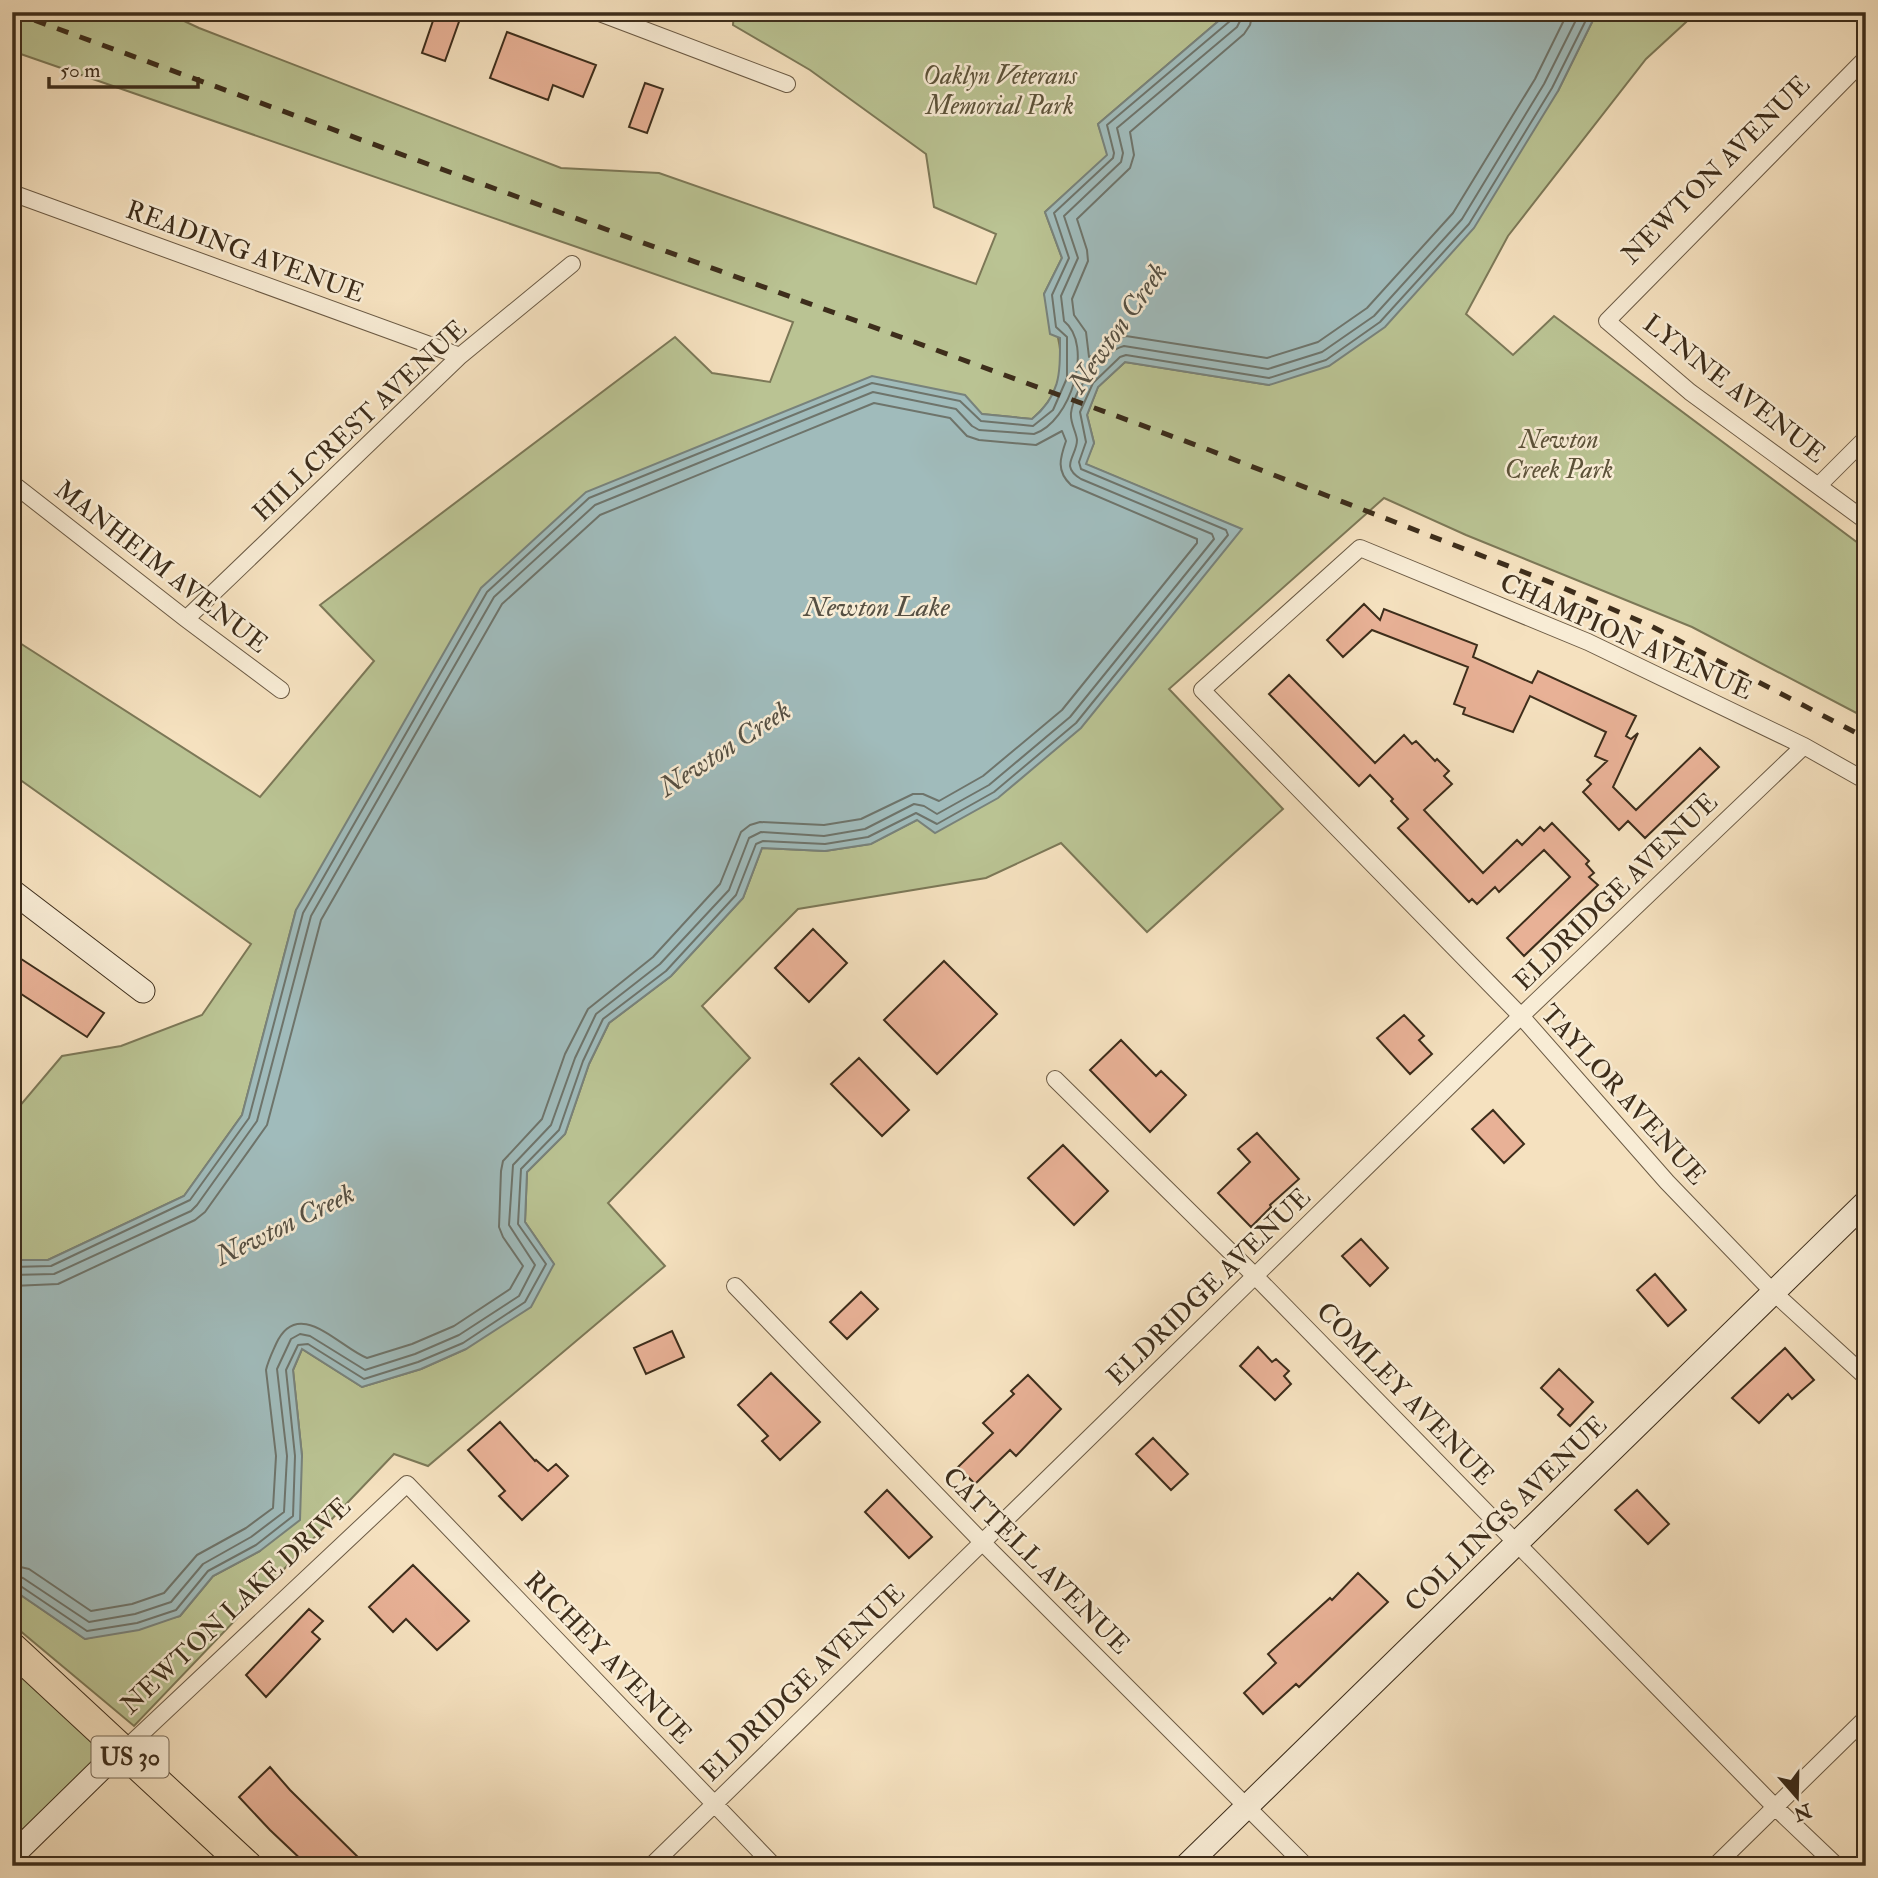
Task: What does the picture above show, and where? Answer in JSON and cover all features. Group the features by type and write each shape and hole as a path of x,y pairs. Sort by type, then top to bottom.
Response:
{"highway":[{"name":"US 30","path":"12,1648 247,1866"}],"main road":[{"path":"12,891 143,991"},
{"name":"COLLINGS AVENUE","path":"1186,1866 1866,1202"},
{"name":"NEWTON LAKE DRIVE","path":"12,1856 108,1762 123,1751"}],"street":[{"path":"597,12 787,84"},
{"name":"NEWTON AVENUE","path":"1607,321 1866,58"},
{"name":"READING AVENUE","path":"12,193 460,356"},
{"name":"HILLCREST AVENUE","path":"186,619 460,356 572,264"},
{"name":"LYNNE AVENUE","path":"1607,321 1690,392 1866,521"},
{"path":"1819,485 1866,438"},
{"name":"MANHEIM AVENUE","path":"12,483 281,690"},
{"name":"CHAMPION AVENUE","path":"1202,690 1360,548 1588,642 1804,746 1866,780"},
{"name":"TAYLOR AVENUE","path":"1202,690 1521,1016 1667,1182 1773,1292 1866,1377"},
{"name":"ELDRIDGE AVENUE","path":"650,1866 1521,1016 1804,746"},
{"name":"COMLEY AVENUE","path":"1055,1079 1255,1277 1836,1866"},
{"name":"CATTELL AVENUE","path":"735,1286 983,1543 1306,1866"},
{"name":"NEWTON LAKE DRIVE","path":"123,1751 407,1484"},
{"name":"RICHEY AVENUE","path":"407,1484 774,1866"},
{"path":"1715,1866 1866,1718"}],"green space":[{"name":"Oaklyn Veterans Memorial Park","path":"12,12 165,12 199,28 561,168 659,173 976,284 996,234 934,207 926,154 810,70 733,25 734,12 1229,12 1098,124 1108,155 1045,212 1062,258 1044,294 1055,328 1061,360 1055,390 1046,405 1032,419 982,414 296,910 242,1115 184,1196 48,1260 12,1260 12,1115 62,1056 121,1046 202,1015 251,944 12,774 12,638 260,797 374,661 320,605 675,337 712,373 770,382 793,322 12,51"},
{"name":"Newton Creek Park","path":"1597,12 1697,12 1646,59 1508,236 1466,314 1513,355 1554,316 1866,549 1866,718 1692,627 1466,535 1384,498 1169,689 1283,809 1147,932 1061,843 986,878 798,909 702,1006 750,1058 608,1203 665,1266 428,1466 394,1454 134,1726 12,1624 12,1589 85,1639 180,1616 213,1576 260,1551 302,1456 293,1370 302,1349 362,1387 421,1369 466,1349 554,1264 525,1222 527,1172 565,1134 589,1064 609,1023 671,976 743,898 762,848 825,851 870,844 917,820 1241,529 1085,464 1094,443 1087,415 1098,387 1125,362 1269,385 1558,91"},
{"path":"12,1648 123,1751 12,1858"}],"water":[{"name":"Newton Lake","path":"1229,12 1597,12 1558,91 1474,228 1385,327 1329,366 1269,385 1125,362 1098,387 1087,415 1094,443 1086,464 1242,529 1081,728 998,798 935,833 917,820 871,844 825,851 762,848 743,898 671,976 609,1023 589,1064 565,1134 527,1172 525,1222 554,1264 531,1307 466,1349 421,1369 362,1387 302,1349 293,1370 302,1456 300,1520 260,1551 213,1576 180,1616 139,1630 85,1639 12,1589 12,1260 48,1260 184,1196 242,1115 296,910 481,588 586,492 872,376 965,395 982,414 1032,419 1054,392 1060,362 1060,338 1050,334 1044,294 1062,258 1045,212 1107,155 1098,124"}],"building":[{"path":"436,12 452,12 461,16 445,61 422,53"},
{"path":"507,32 596,65 583,97 553,85 548,100 490,78"},
{"path":"645,83 663,89 647,133 629,127"},
{"path":"1364,604 1380,620 1384,609 1477,645 1473,657 1532,683 1538,671 1636,716 1626,736 1631,739 1638,733 1613,787 1636,810 1700,748 1719,767 1645,838 1628,821 1619,830 1583,792 1591,784 1587,780 1607,761 1595,756 1606,732 1530,696 1513,732 1463,714 1465,708 1454,704 1468,667 1372,630 1343,657 1327,640"},
{"path":"1289,675 1375,763 1404,735 1412,744 1416,741 1449,771 1444,776 1452,784 1424,810 1483,873 1517,840 1522,845 1540,827 1544,831 1552,823 1589,861 1586,864 1594,873 1589,877 1598,885 1524,956 1507,938 1570,877 1544,850 1499,892 1495,887 1477,904 1472,899 1469,902 1398,828 1408,819 1370,775 1359,786 1269,694"},
{"path":"813,929 847,963 809,1002 775,968"},
{"path":"12,953 104,1013 87,1037 12,988"},
{"path":"944,961 997,1014 937,1074 884,1020"},
{"path":"1404,1015 1424,1036 1419,1040 1432,1054 1410,1074 1377,1038"},
{"path":"1121,1040 1156,1076 1161,1071 1186,1095 1150,1132 1090,1070"},
{"path":"859,1058 909,1110 882,1136 831,1084"},
{"path":"1493,1110 1524,1144 1504,1163 1472,1129"},
{"path":"1257,1133 1299,1179 1270,1205 1251,1227 1218,1193 1250,1162 1238,1149"},
{"path":"1063,1145 1108,1191 1074,1225 1028,1178"},
{"path":"1361,1239 1388,1268 1370,1286 1342,1256"},
{"path":"1655,1274 1686,1310 1668,1326 1637,1290"},
{"path":"861,1292 878,1309 847,1339 830,1322"},
{"path":"672,1331 684,1357 646,1374 634,1348"},
{"path":"1258,1347 1272,1362 1276,1359 1289,1371 1284,1376 1291,1384 1275,1400 1240,1366"},
{"path":"1785,1348 1814,1380 1792,1399 1788,1394 1759,1423 1732,1398"},
{"path":"1559,1369 1593,1402 1570,1426 1558,1415 1563,1409 1541,1388"},
{"path":"771,1373 820,1422 780,1460 762,1441 768,1436 738,1405"},
{"path":"1028,1375 1061,1409 1016,1456 1010,1450 975,1484 958,1467 993,1433 983,1423 1014,1394 1011,1391"},
{"path":"500,1422 535,1461 548,1471 556,1464 568,1476 522,1520 499,1496 505,1491 468,1450"},
{"path":"1153,1438 1188,1474 1171,1490 1136,1454"},
{"path":"887,1490 932,1537 909,1558 865,1512"},
{"path":"1637,1490 1669,1524 1648,1544 1615,1510"},
{"path":"413,1565 469,1621 437,1650 406,1619 393,1632 369,1607"},
{"path":"1358,1573 1388,1602 1299,1687 1296,1684 1263,1714 1244,1693 1276,1663 1268,1654 1330,1598 1332,1600"},
{"path":"309,1609 323,1621 312,1632 320,1639 266,1697 246,1675"},
{"path":"270,1767 367,1866 308,1866 270,1830 239,1797"}],"railway":[{"path":"12,12 1204,448 1552,583 1651,626 1866,738"}],"water label":[{"name":"Newton Creek","path":"1118,328"},
{"name":"Newton Creek","path":"725,749"},
{"name":"Newton Creek","path":"285,1225"}]}
